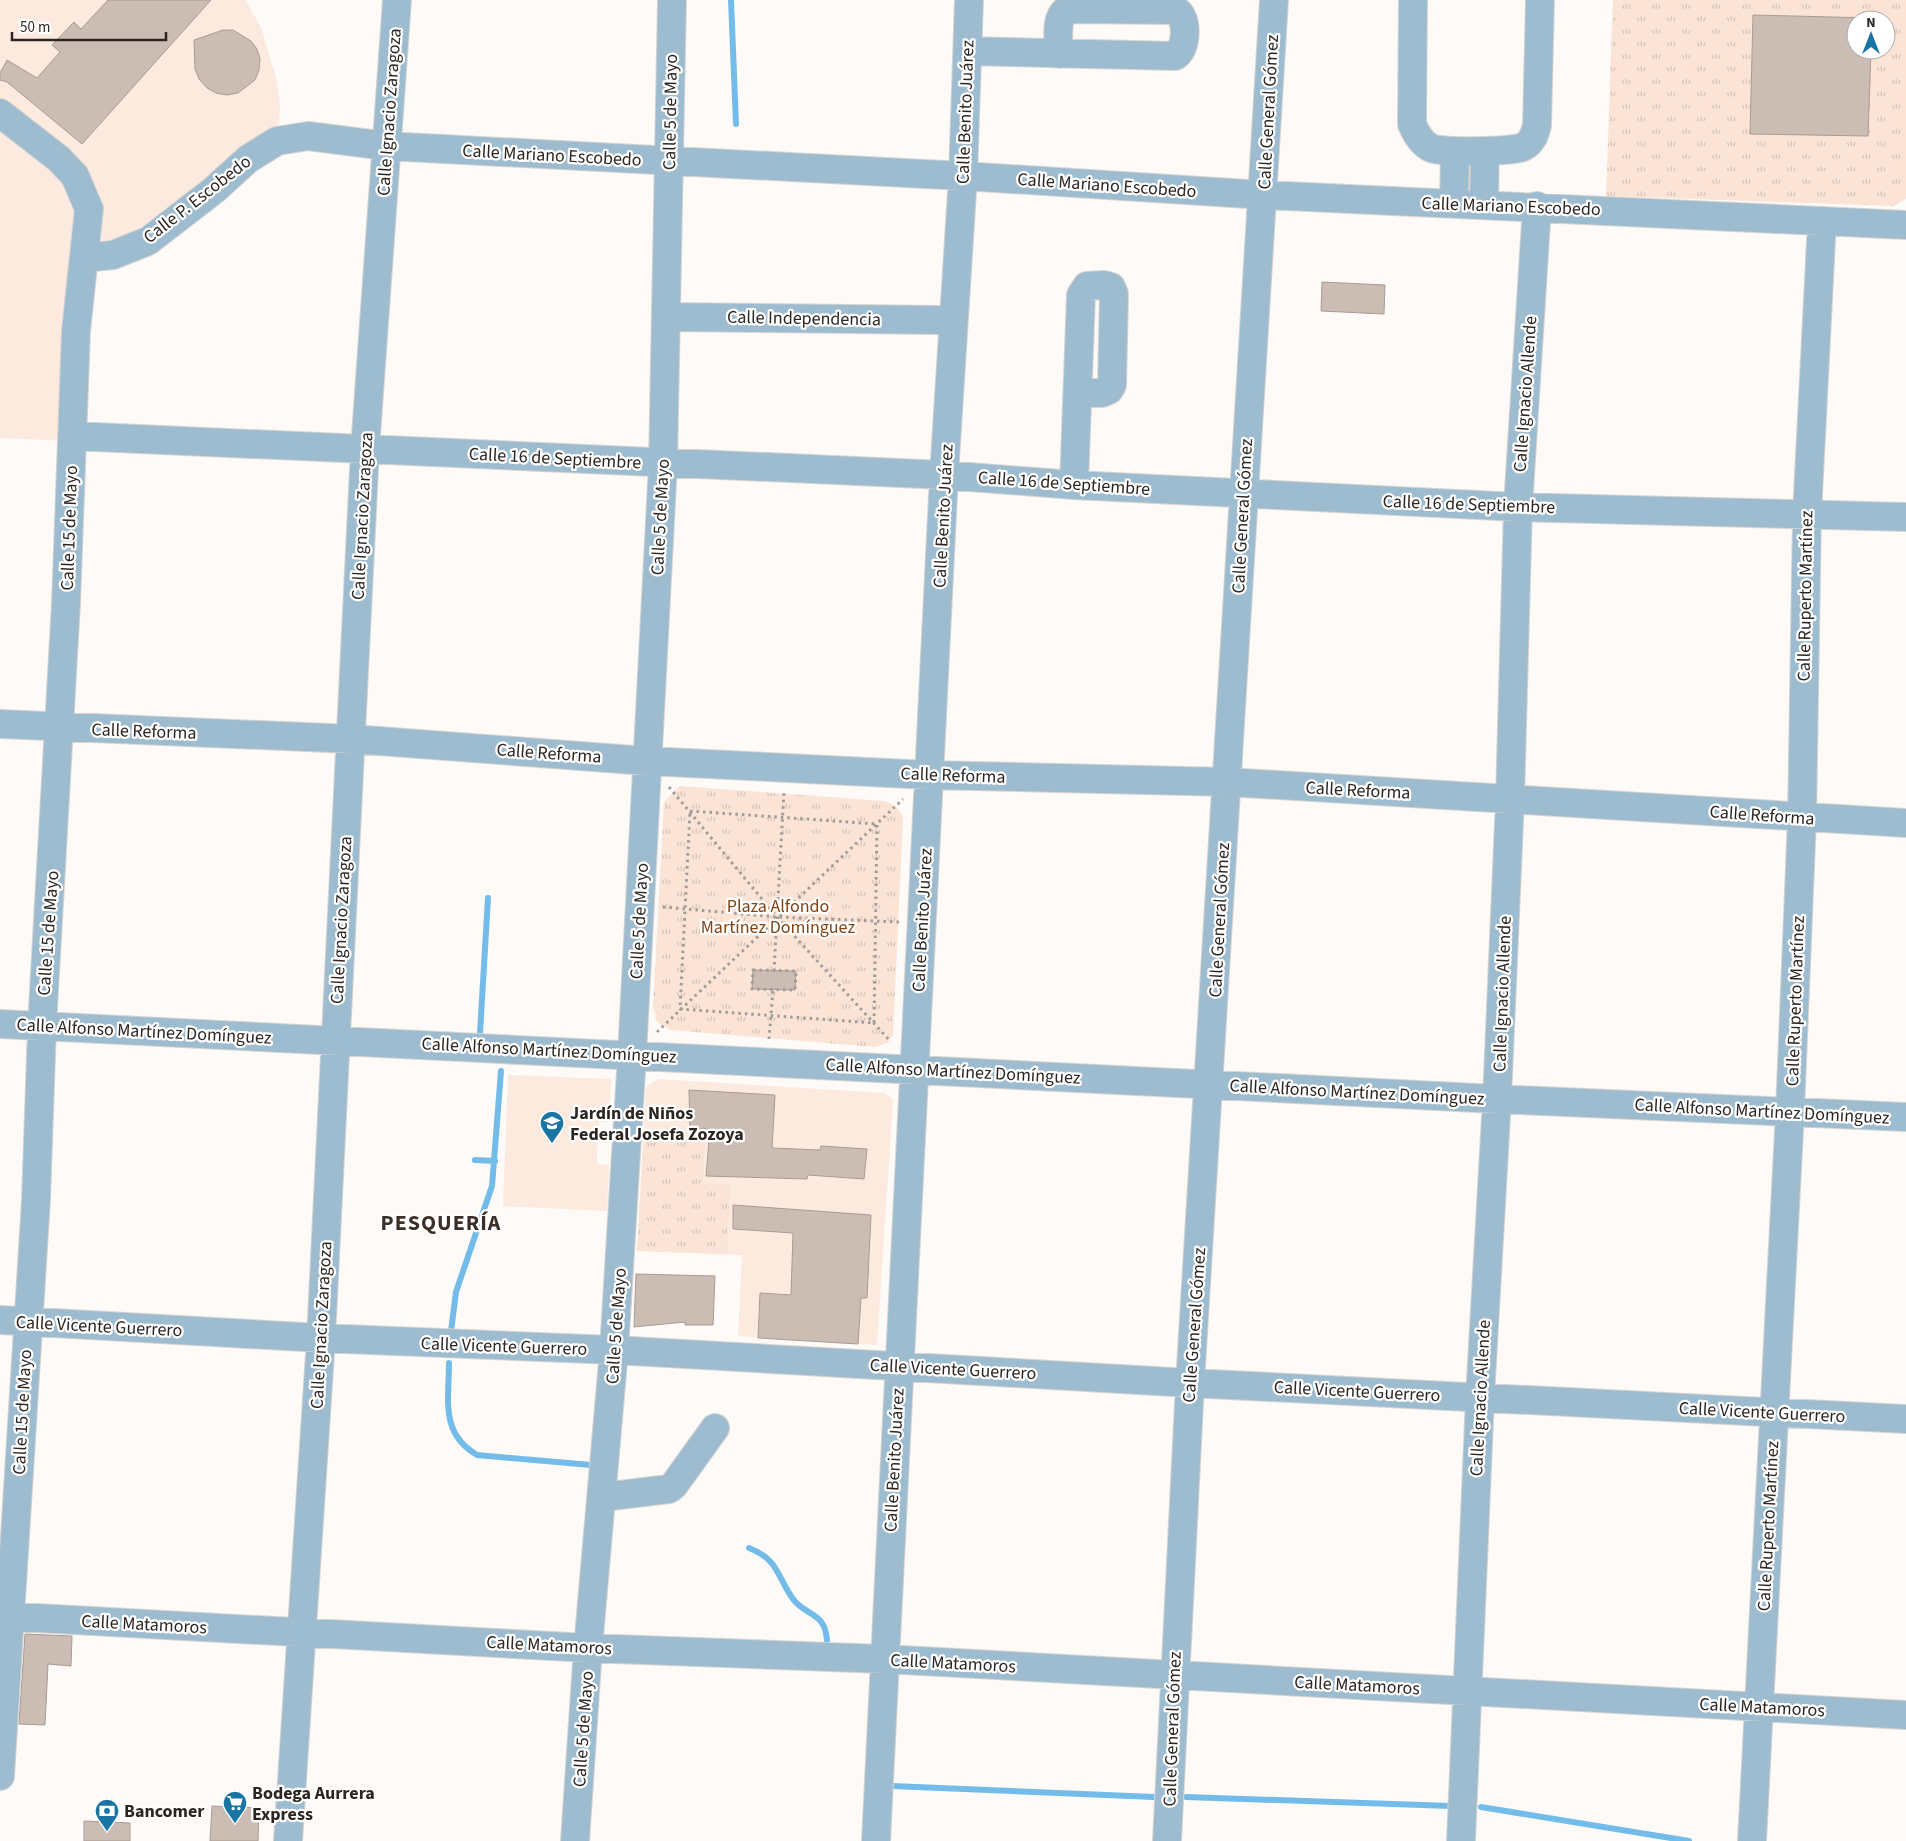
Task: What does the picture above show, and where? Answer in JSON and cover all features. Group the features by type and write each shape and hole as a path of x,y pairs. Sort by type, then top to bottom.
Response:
{"street":[{"name":"Calle Ignacio Zaragoza","path":"288,1841 300,1632 321,1338 334,1040 352,739 365,449 396,28 396,0"},
{"name":"Calle 5 de Mayo","path":"575,1841 588,1648 603,1497 614,1350 640,905 663,464 672,0"},
{"name":"Calle Benito Juárez","path":"876,1841 944,475 963,176 969,0"},
{"name":"Calle General Gómez","path":"1167,1841 1190,1383 1210,1085 1243,494 1264,195 1274,0"},
{"path":"1413,0 1412,124 1416,136 1431,148 1455,151 1511,151 1523,148 1535,134 1540,0"},
{"path":"968,51 1059,54"},
{"name":"Calle 15 de Mayo","path":"0,113 59,159 75,176 89,209 76,332 60,727 42,1026 36,1200 6,1616 0,1776"},
{"name":"Calle Mariano Escobedo","path":"308,136 386,146 963,176 1264,195 1537,206 1906,225"},
{"name":"Calle P. Escobedo","path":"84,258 113,255 148,240 214,190 266,146 288,138 308,136"},
{"path":"1454,203 1455,151"},
{"path":"1484,205 1485,151"},
{"name":"Calle Ignacio Allende","path":"1461,1841 1480,1397 1497,1099 1510,798 1518,507 1537,206"},
{"name":"Calle Ruperto Martínez","path":"1752,1841 1790,1111 1802,818 1807,514 1822,221"},
{"name":"Calle Independencia","path":"667,317 941,320"},
{"path":"1074,485 1078,393"},
{"name":"Calle 16 de Septiembre","path":"73,436 663,464 944,475 1074,485 1518,507 1906,517"},
{"name":"Calle Reforma","path":"0,724 352,739 647,761 929,775 1227,782 1906,823"},
{"name":"Calle Alfonso Martínez Domínguez","path":"0,1024 1210,1085 1906,1117"},
{"name":"Calle Vicente Guerrero","path":"0,1320 321,1338 614,1350 1190,1383 1906,1419"},
{"path":"603,1497 669,1488 674,1485 715,1428"},
{"name":"Calle Matamoros","path":"6,1616 588,1648 884,1660 1906,1714"}],"path":[{"path":"647,761 777,917 914,1069"},
{"path":"774,970 785,767"},
{"path":"632,1055 929,775"},
{"path":"690,811 877,824"},
{"path":"680,1009 690,811"},
{"path":"874,1023 877,824"},
{"path":"640,905 777,917 922,923"},
{"path":"753,970 774,970 796,971 795,990 752,989 753,970"},
{"path":"768,1062 773,990"},
{"path":"680,1009 874,1023"}],"shaded area":[{"path":"0,0 246,0 262,30 276,78 280,106 279,126 115,246 74,250 68,441 0,438"},
{"name":"Jardín de Niños Federal Josefa Zozoya","path":"508,1075 611,1079 609,1122 599,1122 597,1154 597,1164 609,1165 607,1211 503,1206"},
{"path":"658,1079 885,1093 893,1100 877,1345 738,1336 742,1255 637,1251 646,1087"}],"green space":[{"path":"1613,0 1906,0 1906,199 1893,206 1606,196"},
{"name":"Plaza Alfondo Martínez Domínguez","path":"680,786 884,801 898,809 903,818 893,1035 887,1043 876,1047 671,1030 657,1022 653,1007 664,802"},
{"path":"644,1131 705,1134 703,1183 730,1185 727,1254 637,1251"}],"building":[{"path":"108,0 211,0 82,144 7,82 0,80 0,73 7,60 37,78 60,52 52,45 74,22 81,29"},
{"path":"1753,15 1846,17 1846,60 1871,60 1868,136 1750,134"},
{"path":"223,30 233,30 251,41 257,49 260,59 259,70 255,80 238,93 227,95 216,93 207,88 199,79 195,69 194,40"},
{"path":"1322,282 1385,285 1384,314 1321,311"},
{"path":"753,970 796,971 795,990 752,989"},
{"path":"689,1090 775,1095 772,1148 820,1150 821,1146 867,1149 864,1179 808,1175 807,1179 706,1176 710,1129 690,1128"},
{"path":"733,1205 871,1215 867,1298 861,1298 858,1344 758,1338 760,1293 791,1295 793,1233 733,1229"},
{"path":"636,1274 715,1276 713,1325 685,1325 685,1322 634,1327"},
{"path":"25,1634 72,1636 71,1666 48,1664 45,1725 19,1724"},
{"name":"Bodega Aurrera Express","path":"212,1806 259,1808 258,1841 210,1841"},
{"name":"Bancomer","path":"84,1821 130,1823 130,1841 84,1841"}],"waterway":[{"path":"731,0 736,124"},
{"path":"480,1033 488,898"},
{"path":"451,1331 456,1292 492,1186 501,1071"},
{"path":"475,1160 495,1161"},
{"path":"449,1363 448,1403 452,1426 457,1437 477,1455 591,1465"},
{"path":"749,1548 772,1563 798,1605 820,1620 824,1626 827,1646"},
{"path":"892,1786 1154,1797"},
{"path":"1186,1797 1451,1806"},
{"path":"1481,1807 1689,1841"}],"place":[{"name":"Jardín de Niños Federal Josefa Zozoya","path":"552,1144"},
{"name":"Bodega Aurrera Express","path":"235,1824"},
{"name":"Bancomer","path":"107,1832"}],"district":[{"name":"PESQUERÍA","path":"441,1222"}]}
